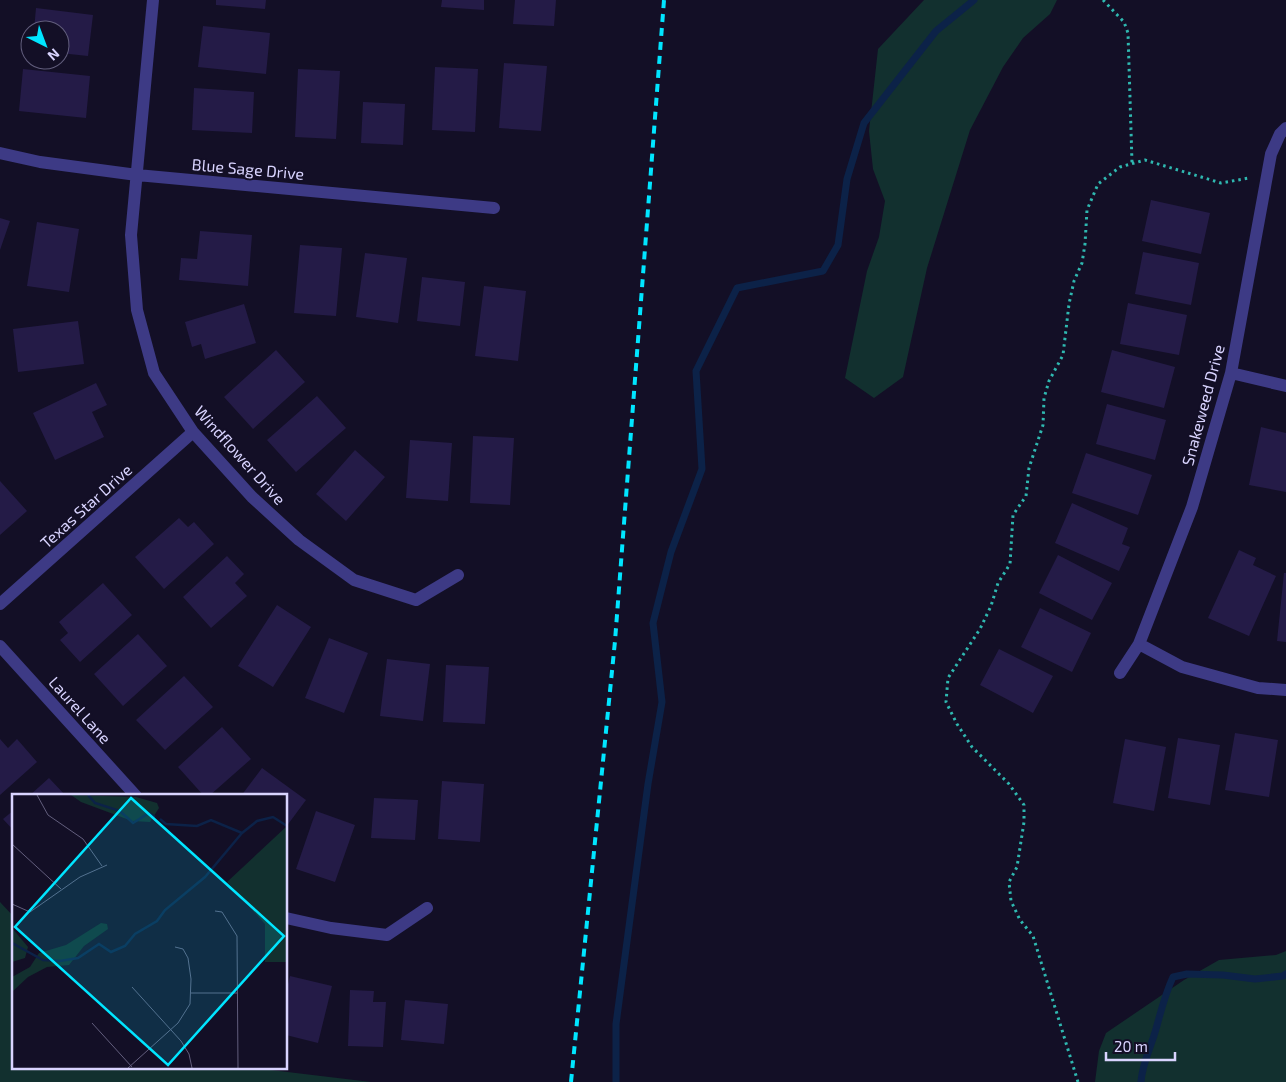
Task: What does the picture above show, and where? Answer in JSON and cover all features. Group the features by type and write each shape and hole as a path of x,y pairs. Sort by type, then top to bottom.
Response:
{"street":[{"name":"Windflower Drive","path":"153,0 131,235 137,310 154,373 193,432 252,497 299,540 354,580 416,600 458,575"},
{"name":"Snakeweed Drive","path":"1120,673 1139,644 1192,507 1231,373 1271,154 1283,131"},
{"name":"Blue Sage Drive","path":"0,153 40,162 137,175 494,208"},
{"path":"1231,373 1286,386"},
{"name":"Texas Star Drive","path":"0,604 193,432"},
{"path":"1139,644 1182,667 1258,688 1286,690"},
{"name":"Laurel Lane","path":"0,646 134,794"},
{"path":"288,918 331,928 387,935 427,908"}],"path":[{"path":"1103,0 1124,22 1128,33 1132,163"},
{"path":"1078,1082 1033,936 1020,920 1011,901 1009,882 1017,867 1024,822 1024,805 1009,784 972,747 957,724 946,702 948,678 980,629 991,606 998,583 1010,564 1014,515 1026,496 1029,468 1043,426 1044,398 1049,381 1063,355 1069,304 1074,280 1082,263 1087,210 1098,184 1120,167 1145,160 1221,183 1268,175"}],"green space":[{"path":"924,0 1057,0 1050,14 1023,38 1003,67 970,130 927,268 903,377 874,398 845,378 867,271 879,237 885,201 873,169 869,131 878,49"},
{"path":"0,902 12,915 12,1070 271,1070 371,1082 0,1082"},
{"path":"1286,951 1286,1082 1095,1082 1099,1051 1106,1033 1184,980 1219,960 1276,955"}],"building":[{"path":"216,0 266,0 265,9 216,5"},
{"path":"442,0 484,0 484,10 441,7"},
{"path":"515,0 556,0 554,26 513,24"},
{"path":"36,8 93,15 88,56 70,54 70,20 35,20"},
{"path":"203,26 270,33 266,74 198,67"},
{"path":"504,63 547,66 541,131 499,128"},
{"path":"435,67 478,69 475,132 432,130"},
{"path":"298,69 340,71 336,139 295,137"},
{"path":"23,70 90,76 86,118 19,111"},
{"path":"194,88 254,92 252,133 192,130"},
{"path":"363,102 405,104 403,145 361,143"},
{"path":"1151,200 1210,213 1201,254 1142,241"},
{"path":"0,218 10,221 0,250"},
{"path":"37,222 79,229 69,292 27,286"},
{"path":"200,231 252,235 248,286 179,280 181,258 197,259"},
{"path":"300,245 342,248 336,316 294,313"},
{"path":"1143,252 1199,263 1191,305 1135,294"},
{"path":"365,253 407,258 398,323 356,317"},
{"path":"422,277 465,282 460,326 417,321"},
{"path":"484,286 526,291 518,361 475,356"},
{"path":"1128,303 1187,315 1179,355 1120,344"},
{"path":"244,304 256,343 205,359 201,344 192,347 185,322"},
{"path":"78,321 84,364 18,372 13,329"},
{"path":"276,350 305,382 253,429 224,397"},
{"path":"1112,350 1175,367 1164,408 1101,392"},
{"path":"96,383 107,405 92,412 104,437 55,460 33,413"},
{"path":"317,396 346,428 296,472 267,440"},
{"path":"1107,404 1166,420 1155,460 1096,444"},
{"path":"1261,427 1286,433 1286,492 1249,485"},
{"path":"473,436 514,438 510,505 470,503"},
{"path":"410,440 452,443 448,501 406,498"},
{"path":"355,450 385,477 346,521 316,494"},
{"path":"1086,453 1152,475 1138,515 1072,493"},
{"path":"0,481 27,511 0,535"},
{"path":"1072,503 1128,528 1122,544 1130,547 1119,571 1055,543"},
{"path":"179,518 188,527 194,522 214,544 164,589 135,557"},
{"path":"1239,550 1256,558 1253,565 1276,576 1249,636 1208,618"},
{"path":"1058,555 1112,583 1092,620 1039,593"},
{"path":"227,556 244,574 235,583 247,596 211,628 183,597"},
{"path":"1284,573 1286,573 1286,642 1277,641"},
{"path":"103,583 132,615 80,662 60,640 68,633 59,622"},
{"path":"277,605 311,627 273,687 238,666"},
{"path":"1040,608 1091,633 1072,672 1021,647"},
{"path":"138,634 167,666 123,706 94,674"},
{"path":"329,638 368,653 344,713 305,698"},
{"path":"999,649 1053,676 1033,713 980,685"},
{"path":"387,659 430,664 423,721 380,716"},
{"path":"446,665 489,667 485,724 443,722"},
{"path":"184,676 213,707 165,750 136,720"},
{"path":"222,727 251,759 211,794 202,794 178,767"},
{"path":"1235,733 1278,740 1269,797 1225,790"},
{"path":"1178,738 1220,745 1210,805 1168,798"},
{"path":"0,739 8,748 17,739 37,762 0,795"},
{"path":"1125,739 1166,747 1154,811 1113,803"},
{"path":"262,768 306,800 288,824 288,794 242,794"},
{"path":"49,778 64,794 31,794"},
{"path":"442,781 484,784 480,842 438,839"},
{"path":"374,798 418,800 415,840 371,838"},
{"path":"316,811 355,825 335,882 296,869"},
{"path":"12,812 12,829 3,819"},
{"path":"290,976 332,986 318,1043 288,1036 288,984"},
{"path":"350,990 374,991 373,1002 386,1002 383,1047 348,1046"},
{"path":"405,1000 448,1004 444,1044 401,1040"}],"waterway":[{"path":"616,1082 616,1024 648,784 662,702 653,623 671,552 702,469 696,371 737,288 823,271 838,245 847,179 864,123 936,31 974,0"},
{"path":"1141,1082 1145,1062 1165,996 1173,977 1187,974 1223,975 1255,979 1286,974"}],"railway":[{"path":"571,1082 615,641 664,0"}]}
